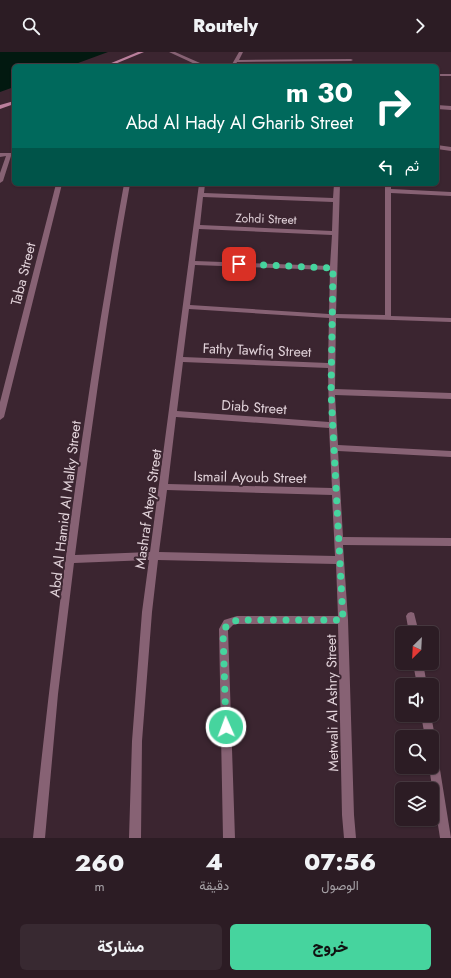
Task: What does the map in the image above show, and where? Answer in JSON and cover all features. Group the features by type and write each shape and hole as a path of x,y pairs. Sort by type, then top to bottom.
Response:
{"street":[{"path":"111,64 142,52"},
{"path":"171,52 199,64"},
{"path":"234,64 240,52"},
{"path":"236,61 351,61"},
{"path":"439,75 451,75"},
{"path":"0,107 12,103"},
{"path":"439,107 451,108"},
{"path":"439,147 451,149"},
{"path":"0,155 12,154 0,181"},
{"name":"Taba Street","path":"0,417 58,186"},
{"name":"Abd Al Hamid Al Malky Street","path":"39,838 53,694 72,559 85,445 113,261 127,186"},
{"name":"Mashraf Ateya Street","path":"135,838 137,741 142,673 154,556 174,414 202,186"},
{"name":"Metwali Al Ashry Street","path":"338,186 335,200 331,392 343,620 348,815 350,838"},
{"path":"388,186 388,318"},
{"path":"388,191 451,194"},
{"path":"201,195 335,200"},
{"name":"Zohdi Street","path":"197,227 334,233"},
{"path":"192,263 333,268"},
{"path":"187,307 332,316 451,320"},
{"name":"Fathy Tawfiq Street","path":"180,359 332,366"},
{"path":"331,392 451,396"},
{"name":"Diab Street","path":"174,414 333,425"},
{"path":"334,448 451,454"},
{"name":"Ismail Ayoub Street","path":"164,488 336,492"},
{"path":"339,540 451,542"},
{"path":"72,559 154,556 340,560"},
{"path":"411,616 413,626"},
{"path":"229,838 224,627 228,623 238,620 343,620"},
{"path":"436,774 446,838"}],"shaded area":[{"path":"0,52 108,52 75,64 12,64 12,88 0,92"}],"route":[{"path":"226,727 223,632 224,627 228,623 232,620 343,620 331,392 333,268 239,264"}]}
